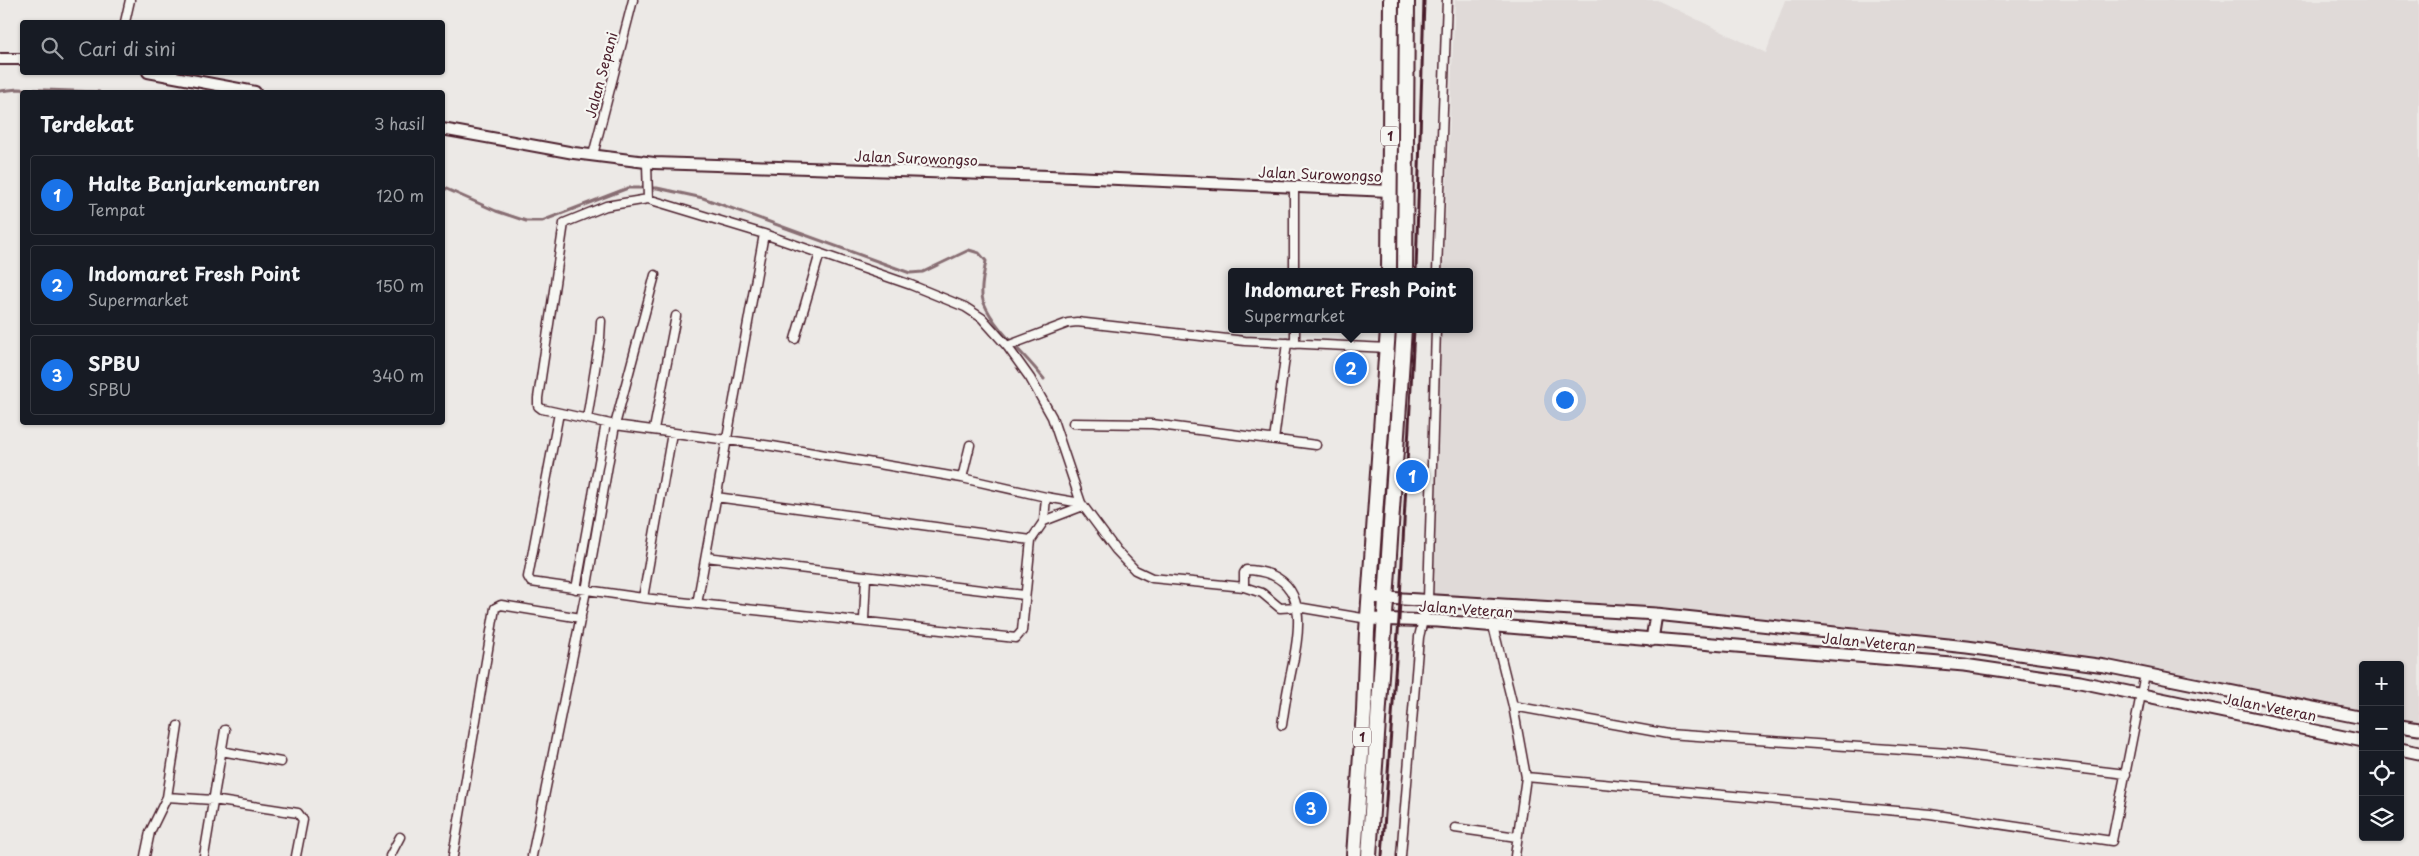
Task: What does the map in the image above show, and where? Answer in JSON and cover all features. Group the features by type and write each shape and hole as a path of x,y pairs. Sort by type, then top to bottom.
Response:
{"highway":[{"name":"1","path":"1389,268 1391,0"},
{"name":"1","path":"1405,268 1407,0"},
{"name":"1","path":"1354,856 1369,597 1388,333"},
{"name":"1","path":"1368,856 1404,333"}],"main road":[{"name":"Jalan Veteran","path":"1369,597 1656,614 1967,647 2145,674 2359,717"},
{"path":"1652,640 1656,614"},
{"name":"Jalan Veteran","path":"1368,619 1424,620 1964,665 2080,682 2359,740"},
{"path":"2404,727 2419,730"},
{"path":"2404,750 2419,753"}],"street":[{"path":"125,20 130,0"},
{"name":"Jalan Sepani","path":"592,155 633,0"},
{"path":"1437,268 1447,0"},
{"path":"0,59 20,59"},
{"path":"164,75 244,90"},
{"name":"Jalan Surowongso","path":"445,130 592,155 647,162 1390,191"},
{"path":"647,162 647,196"},
{"path":"1294,187 1294,268"},
{"path":"1082,504 1046,498 962,478 727,440 615,425 542,409 537,403 564,223 606,206 647,196 820,253 965,307 982,318 1008,345 1030,378 1052,417 1082,504 1116,550 1135,570 1152,578 1244,585 1262,593 1280,608 1293,603 1368,619"},
{"path":"697,604 764,234"},
{"path":"795,339 820,253"},
{"path":"532,856 581,618 615,425 655,275"},
{"path":"654,429 676,316"},
{"path":"587,419 601,321"},
{"path":"1008,345 1068,323 1077,322 1245,341 1388,348"},
{"path":"1274,440 1294,333"},
{"path":"1402,856 1420,637 1428,599 1436,333"},
{"path":"559,413 528,577 532,582 643,598 864,620 1016,638 1022,632 1030,540 1044,522 1082,504"},
{"path":"576,589 606,423"},
{"path":"1073,423 1152,424 1316,445"},
{"path":"643,598 672,433"},
{"path":"962,478 970,446"},
{"path":"716,497 1030,540"},
{"path":"1044,522 1046,498"},
{"path":"706,557 1024,595"},
{"path":"1244,585 1244,573 1252,570 1274,576 1286,584 1293,603 1296,647 1282,725"},
{"path":"864,620 866,576"},
{"path":"453,856 495,608 501,605 581,618"},
{"path":"1493,626 1513,706 1526,777 1515,856"},
{"path":"1526,777 1930,814 2112,841 2145,674"},
{"path":"1513,706 1668,734 1948,753 2126,774"},
{"path":"145,856 150,832 167,797 178,726"},
{"path":"204,856 225,730"},
{"path":"220,751 281,762"},
{"path":"167,797 212,800 298,813 303,820 296,856"},
{"path":"1455,828 1517,837"},
{"path":"390,856 400,837"}],"shaded area":[{"path":"1455,0 1657,0 1766,53 1785,0 2419,0 2419,729 2404,727 2404,661 2359,661 2359,717 2145,674 1967,647 1428,599 1440,333 1473,333 1473,268 1443,268"}],"waterway":[{"path":"0,91 18,89 45,90"},
{"path":"445,188 496,211 526,221 542,221 628,188 657,188 703,198 910,273 923,272 969,250 979,253 986,261 982,294 989,313 1003,333 1044,379"}],"railway":[{"path":"1416,268 1424,0"},
{"path":"1382,856 1399,619 1414,333"}],"place":[{"name":"Indomaret Fresh Point","path":"1351,368"},
{"name":"Halte Banjarkemantren","path":"1412,476"},
{"name":"SPBU","path":"1311,808"}]}
